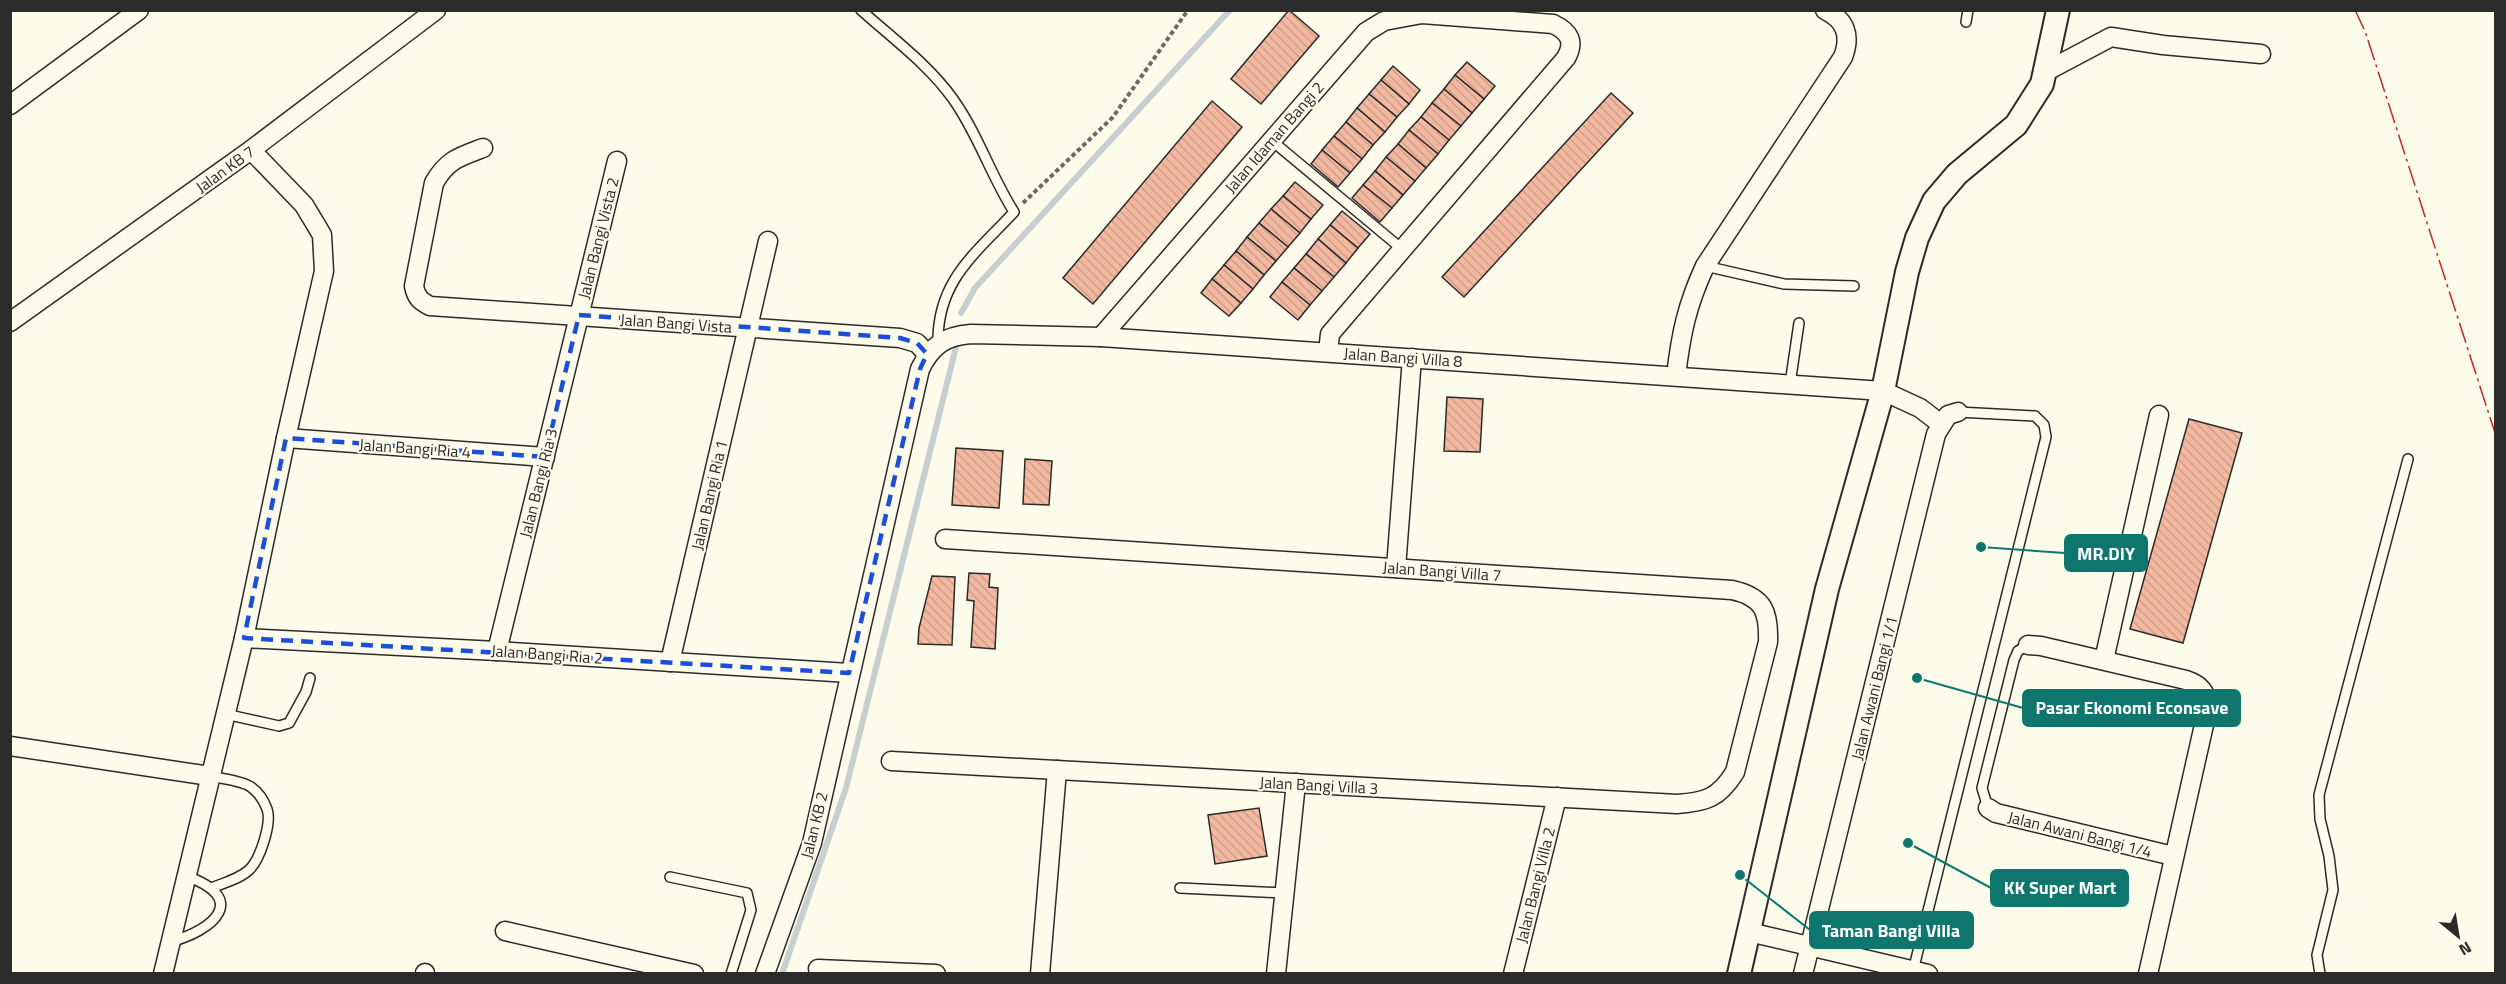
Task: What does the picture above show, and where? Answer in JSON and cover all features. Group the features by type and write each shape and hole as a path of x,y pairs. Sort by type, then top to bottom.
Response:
{"street":[{"path":"10,105 139,10"},
{"name":"Jalan KB 7","path":"10,322 251,150 436,10"},
{"path":"1676,376 1681,329 1691,296 1705,266 1843,57 1848,44 1845,30 1836,16 1826,10"},
{"path":"1738,974 1827,589 1883,391 1910,261 1917,238 1934,201 1957,174 2016,125 2042,84 2058,10"},
{"name":"Jalan Idaman Bangi 2","path":"1101,337 1366,32 1384,21 1422,14 1553,24 1563,29 1571,39 1570,50 1566,58 1402,249"},
{"path":"2045,72 2111,37 2163,45 2261,54"},
{"name":"Jalan Bangi Vista","path":"483,148 451,160 441,170 434,183 414,286 421,302 430,306 900,338 933,348"},
{"path":"163,974 244,638 324,271 322,236 304,205 251,150"},
{"name":"Jalan Bangi Vista 2","path":"579,315 616,162"},
{"name":"Jalan Bangi Ria 1","path":"670,662 768,241"},
{"path":"1328,352 1330,334 1402,249"},
{"name":"Jalan Bangi Ria 3","path":"497,651 579,315"},
{"name":"Jalan Bangi Villa 8","path":"933,348 954,336 971,334 1101,337 1883,391"},
{"name":"Jalan KB 2","path":"765,974 812,843 920,369 933,348"},
{"path":"1396,568 1412,358"},
{"path":"1883,391 1920,408 1941,424 1948,415 1958,412"},
{"path":"2104,660 2160,415"},
{"name":"Jalan Awani Bangi 1/1","path":"1803,974 1936,434 1941,424"},
{"name":"Jalan Bangi Ria 4","path":"286,438 545,457"},
{"name":"Jalan Bangi Villa 7","path":"945,538 1732,590 1748,593 1761,603 1769,621 1768,642 1735,772"},
{"name":"Jalan Bangi Ria 2","path":"244,638 849,673"},
{"path":"2028,645 2041,646 2186,680 2196,683 2202,689 2208,707 2148,974"},
{"path":"10,746 210,776"},
{"name":"Jalan Bangi Villa 3","path":"891,760 1677,804 1711,798 1726,787 1735,772"},
{"path":"1040,974 1057,770"},
{"path":"1276,974 1296,783"},
{"name":"Jalan Bangi Villa 2","path":"1513,974 1557,797"},
{"name":"Jalan Awani Bangi 1/4","path":"1988,808 1995,813 2173,856"},
{"path":"505,931 694,974"},
{"path":"1749,932 1918,972"},
{"path":"818,969 936,974"}],"lane":[{"path":"861,10 930,73 952,98 971,127 998,186 1014,212 957,273 945,297 933,348"},
{"path":"1966,22 1968,10"},
{"path":"1271,140 1402,249"},
{"path":"1705,266 1784,284 1854,286"},
{"path":"1790,384 1799,323"},
{"path":"1918,972 2046,436 2044,425 2035,416 1958,412"},
{"path":"2320,974 2317,955 2333,890 2329,856 2320,819 2319,795 2408,459"},
{"path":"1988,808 1982,788 2014,660 2018,651 2028,645"},
{"path":"225,714 279,726 289,723 306,692 310,678"},
{"path":"210,776 249,786 261,797 268,811 267,830 262,846 250,869 237,878 212,888"},
{"path":"170,942 203,930 214,921 220,910 218,897 212,888 186,876"},
{"path":"670,877 747,893 751,910 731,974"},
{"path":"1180,888 1284,893"}],"path":[{"path":"1014,212 1113,117 1188,10"}],"highlighted area":[{"path":"579,315 900,338 917,343 927,354 920,369 849,673 244,638 286,438 545,457"}],"building":[{"path":"1289,10 1319,36 1261,104 1231,79"},
{"path":"1467,62 1495,86 1484,99 1455,75"},
{"path":"1393,66 1420,90 1409,104 1381,80"},
{"path":"1455,75 1484,99 1472,113 1444,89"},
{"path":"1381,80 1409,104 1397,117 1369,94"},
{"path":"1444,89 1472,113 1461,126 1432,103"},
{"path":"1611,93 1633,113 1464,297 1442,277"},
{"path":"1369,94 1397,117 1385,132 1357,108"},
{"path":"1212,101 1242,127 1093,304 1063,278"},
{"path":"1432,103 1461,126 1449,140 1421,117"},
{"path":"1357,108 1385,132 1373,145 1346,122"},
{"path":"1421,117 1449,140 1438,154 1409,130"},
{"path":"1346,122 1373,145 1362,159 1334,136"},
{"path":"1409,130 1438,154 1426,168 1398,144"},
{"path":"1334,136 1362,159 1350,173 1322,150"},
{"path":"1398,144 1426,168 1415,181 1386,157"},
{"path":"1322,150 1350,173 1338,187 1311,164"},
{"path":"1386,157 1415,181 1403,195 1375,171"},
{"path":"1375,171 1403,195 1392,208 1363,185"},
{"path":"1295,182 1323,205 1311,219 1283,196"},
{"path":"1363,185 1392,208 1380,222 1352,198"},
{"path":"1283,196 1311,219 1300,233 1271,209"},
{"path":"1271,209 1300,233 1288,247 1259,223"},
{"path":"1342,211 1370,234 1358,248 1330,225"},
{"path":"1259,223 1288,247 1276,261 1247,237"},
{"path":"1330,225 1358,248 1346,263 1318,239"},
{"path":"1247,237 1276,261 1264,275 1236,251"},
{"path":"1318,239 1346,263 1334,277 1306,254"},
{"path":"1236,251 1264,275 1253,289 1224,265"},
{"path":"1306,254 1334,277 1322,291 1294,268"},
{"path":"1224,265 1253,289 1241,303 1212,279"},
{"path":"1294,268 1322,291 1310,305 1282,282"},
{"path":"1212,279 1241,303 1229,316 1201,293"},
{"path":"1282,282 1310,305 1298,320 1270,297"},
{"path":"1447,397 1483,399 1480,452 1444,451"},
{"path":"2189,419 2242,433 2183,643 2130,629"},
{"path":"956,448 1003,451 999,508 952,505"},
{"path":"1025,459 1052,461 1049,505 1023,504"},
{"path":"969,573 990,574 989,587 998,588 995,649 971,647 974,601 967,600"},
{"path":"932,576 955,577 952,645 918,644 919,628"},
{"path":"1259,808 1267,856 1215,864 1208,815"}],"waterway":[{"path":"961,313 975,288 1230,10"},
{"path":"782,974 846,788 956,347"}],"power":[{"path":"2355,10 2365,31 2496,436"}],"place":[{"name":"MR.DIY","path":"1981,547"},
{"name":"Pasar Ekonomi Econsave","path":"1917,678"},
{"name":"KK Super Mart","path":"1908,843"},
{"name":"Taman Bangi Villa","path":"1740,875"}]}
